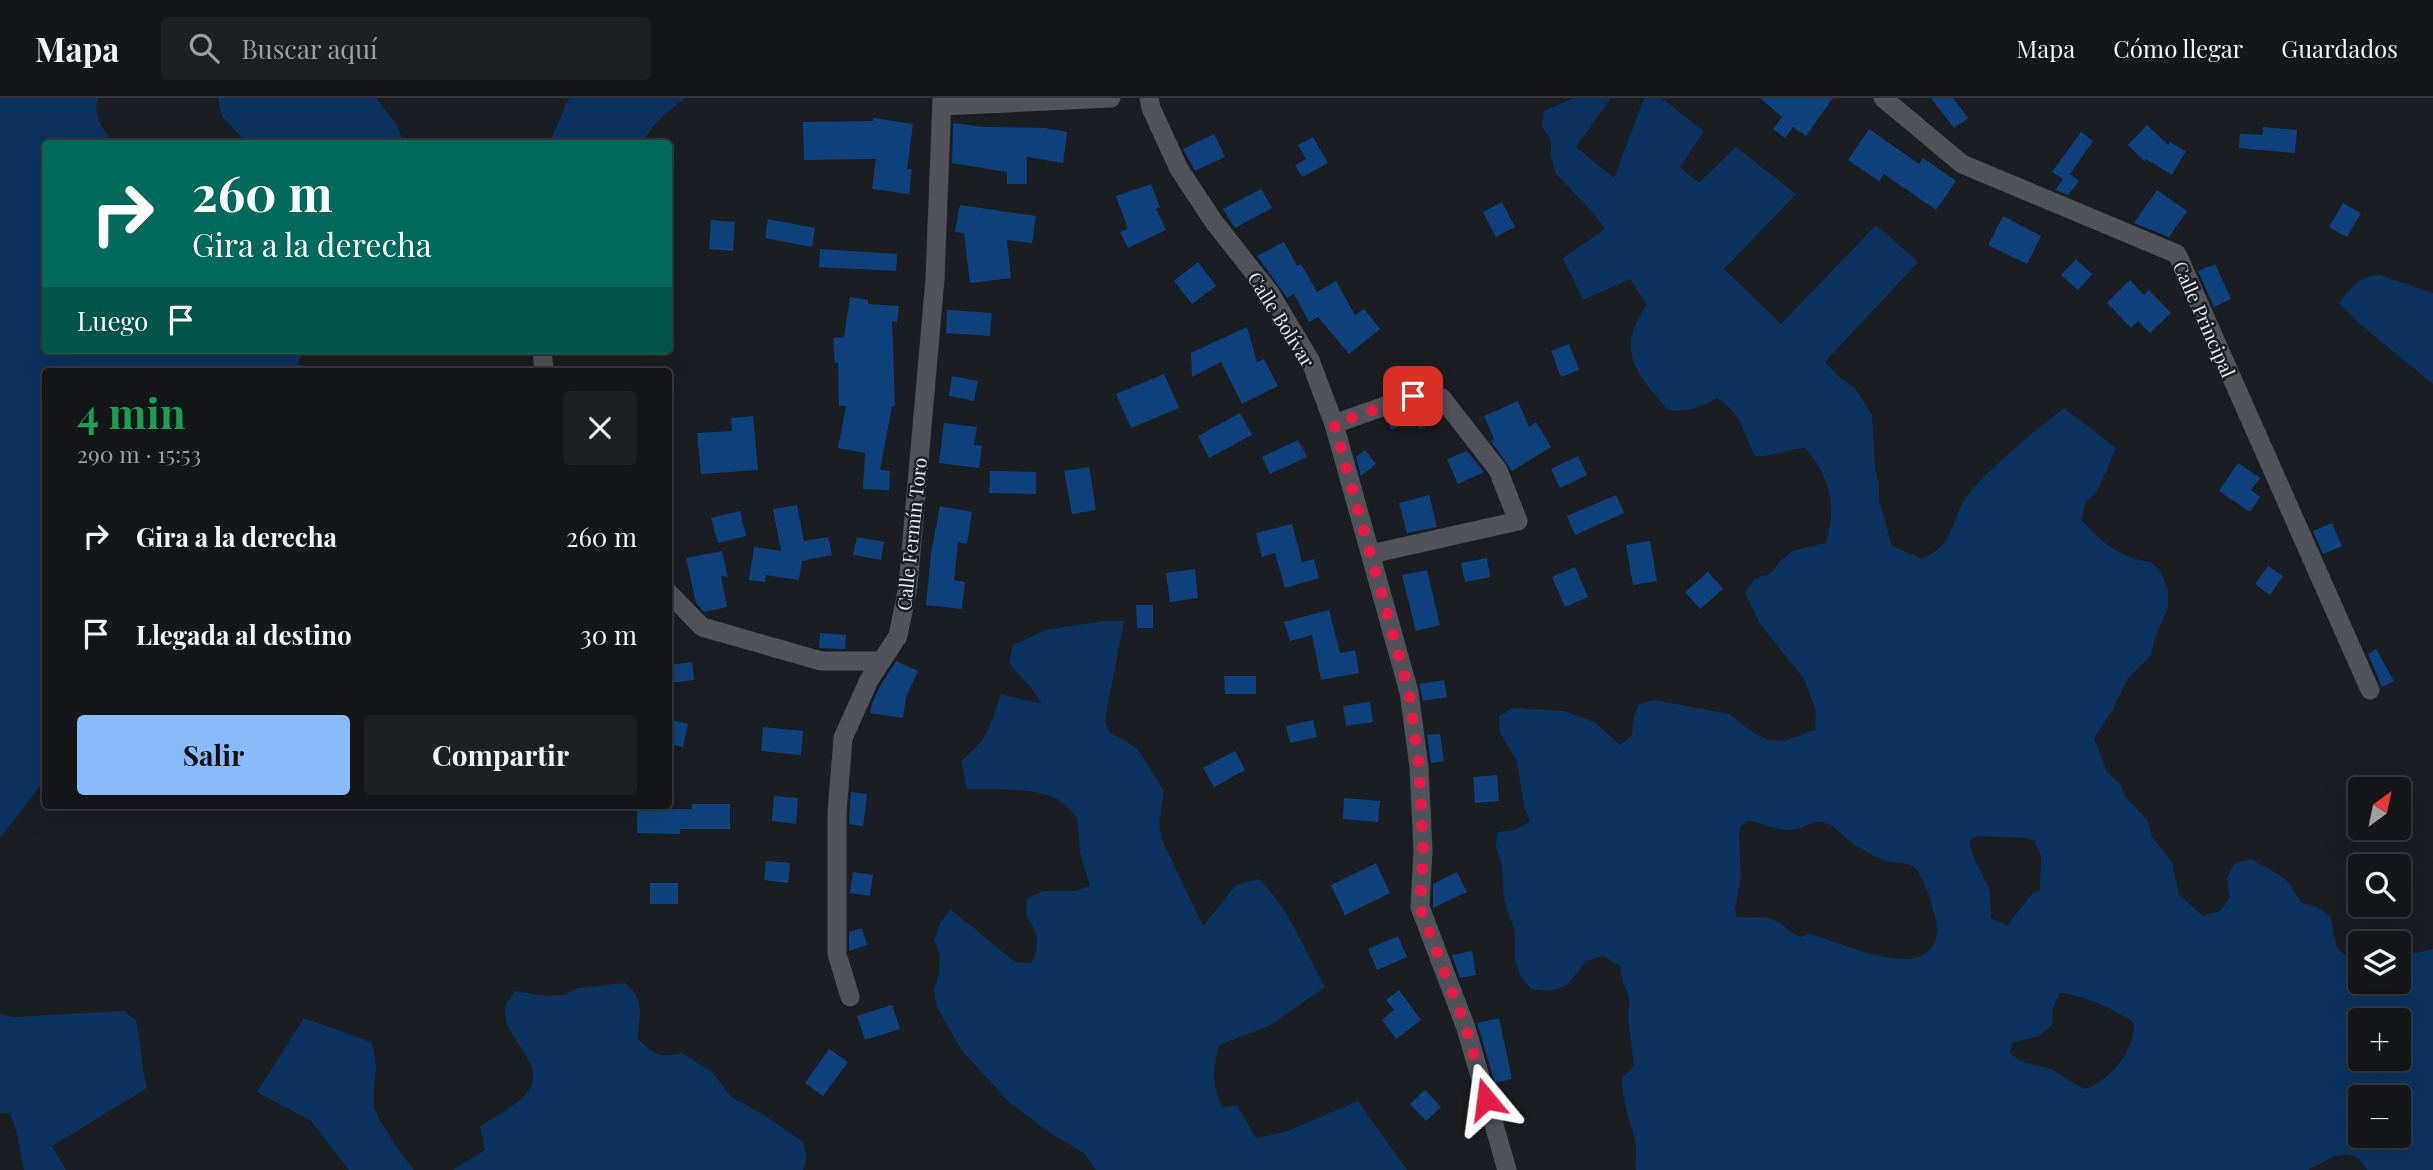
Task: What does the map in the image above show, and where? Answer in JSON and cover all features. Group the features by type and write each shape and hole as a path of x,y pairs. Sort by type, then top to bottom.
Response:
{"street":[{"path":"942,102 1111,98"},
{"name":"Calle Bolívar","path":"1149,98 1179,169 1214,222 1270,293 1310,360 1334,424 1409,692 1419,767 1423,850 1420,908 1466,1028 1507,1170"},
{"name":"Calle Principal","path":"1883,98 1962,164 2177,254 2370,690"},
{"name":"Calle Fermín Toro","path":"850,996 837,954 837,813 843,738 869,680 898,636 908,586 935,279 942,102"},
{"path":"1334,424 1413,396 1442,398 1498,470 1518,521 1371,554"},
{"path":"672,596 702,627 821,661 881,660"}],"shaded area":[{"path":"0,98 99,98 97,116 110,140 42,140 42,354 303,354 297,364 309,368 42,368 42,784 0,838"},
{"path":"218,98 376,98 397,125 403,140 244,140 222,116"},
{"path":"569,98 685,98 655,125 645,140 551,139"},
{"path":"1573,98 1611,98 1576,147 1614,178 1644,98 1661,98 1704,131 1680,167 1699,183 1736,147 1796,194 1724,269 1781,324 1876,225 1918,262 1825,362 1840,378 1855,388 1872,415 1879,500 1892,546 1922,559 1943,545 1971,491 2003,459 2064,408 2116,448 2098,490 2086,502 2081,519 2112,548 2130,557 2151,562 2162,574 2168,590 2168,608 2151,655 2128,678 2113,709 2094,738 2107,772 2119,783 2126,797 2148,821 2152,837 2172,862 2179,895 2203,916 2220,911 2230,898 2227,879 2234,864 2252,859 2285,880 2300,902 2317,907 2330,916 2337,948 2348,958 2348,994 2411,994 2411,954 2433,949 2433,1170 2367,1170 2354,1156 2339,1155 2308,1170 1636,1170 1636,1144 1625,1103 1622,1078 1634,1066 1628,1016 1630,999 1620,966 1603,956 1586,961 1566,986 1549,991 1531,989 1520,975 1515,959 1515,933 1504,900 1502,864 1496,848 1497,832 1516,830 1530,821 1524,806 1517,762 1500,732 1499,716 1513,708 1564,711 1595,722 1620,745 1632,736 1633,719 1639,704 1654,700 1729,714 1768,740 1784,741 1815,730 1816,711 1804,679 1760,624 1745,593 1754,579 1770,574 1780,561 1793,551 1825,543 1831,505 1826,481 1805,448 1755,456 1737,417 1717,398 1694,408 1668,410 1647,385 1639,373 1631,348 1637,321 1647,305 1630,279 1583,300 1563,258 1605,229 1556,174 1551,157 1551,141 1542,126 1544,111","holes":["1748,821 1790,830 1816,822 1826,823 1872,854 1915,868 1930,898 1936,921 1936,936 1932,947 1923,955 1910,959 1894,958 1860,951 1809,934 1801,937 1768,918 1737,917 1735,909 1741,876 1739,834 1741,826","1977,836 2027,838 2034,841 2041,856 2040,891 2032,894 2007,926 1991,918 1990,890 1974,858 1969,841","2060,993 2078,996 2134,1023 2131,1043 2126,1053 2112,1072 2094,1085 2085,1089 2077,1086 2050,1069 2019,1060 2010,1052 2012,1043 2039,1036 2052,1025 2053,1008"]},
{"path":"2380,275 2433,293 2433,384 2361,325 2339,303 2361,280"},
{"path":"1103,621 1124,621 1105,720 1109,732 1137,748 1164,791 1159,824 1162,840 1203,926 1236,885 1259,879 1287,916 1325,987 1271,1025 1219,1045 1214,1076 1222,1107 1237,1105 1256,1138 1285,1132 1358,1101 1407,1170 1096,1170 1084,1153 1053,1135 1010,1103 962,1051 937,1007 934,990 940,956 934,940 950,909 1015,962 1031,963 1037,939 1026,916 1027,899 1043,891 1075,891 1090,886 1080,852 1078,819 1066,806 1052,797 1033,792 967,789 961,761 983,739 1001,694 1042,704 1009,663 1013,645 1046,630"},
{"path":"625,983 639,1001 638,1039 658,1054 682,1053 712,1072 731,1097 763,1114 803,1142 807,1159 803,1170 453,1170 485,1150 480,1126 515,1104 525,1095 532,1083 533,1072 529,1061 509,1029 505,1017 506,1005 515,991 546,996 563,995 579,988"},
{"path":"124,1011 136,1020 147,1088 52,1146 66,1170 24,1170 10,1113 0,1113 0,1014 14,1017"},
{"path":"304,1018 371,1042 376,1074 375,1111 414,1170 349,1170 311,1121 257,1092"}],"building":[{"path":"1760,98 1833,98 1806,136 1793,127 1785,138 1773,129 1782,117"},
{"path":"1931,98 1953,98 1968,118 1954,128"},
{"path":"874,118 913,124 907,169 912,169 909,194 872,189 876,159 804,160 803,122 873,121"},
{"path":"953,123 983,127 1045,128 1067,132 1063,163 1027,157 1027,184 1007,184 1007,172 952,163"},
{"path":"2147,125 2168,145 2170,142 2186,151 2172,175 2146,159 2144,161 2128,145"},
{"path":"2263,127 2297,130 2295,153 2239,148 2240,134 2263,135"},
{"path":"1869,129 1919,164 1923,158 1956,181 1936,210 1884,174 1879,181 1848,160"},
{"path":"2081,132 2093,141 2070,174 2079,181 2068,195 2055,190 2063,179 2052,172"},
{"path":"1214,134 1225,157 1195,171 1183,149"},
{"path":"1313,137 1328,163 1302,177 1295,165 1306,159 1298,145"},
{"path":"1151,184 1160,207 1156,209 1166,230 1128,248 1120,232 1128,229 1116,196"},
{"path":"1261,189 1272,208 1235,228 1223,209"},
{"path":"2157,190 2187,211 2169,237 2134,223"},
{"path":"1502,202 1515,227 1496,237 1483,212"},
{"path":"2343,203 2361,213 2347,237 2329,227"},
{"path":"960,205 1036,216 1032,243 1007,240 1011,278 970,283 964,233 955,232"},
{"path":"2003,216 2041,236 2027,264 1988,245"},
{"path":"768,219 815,228 812,247 765,238"},
{"path":"711,220 735,222 733,251 709,249"},
{"path":"1284,242 1297,266 1301,264 1317,292 1336,281 1355,315 1364,309 1380,329 1349,354 1318,317 1309,322 1294,294 1287,298 1257,256"},
{"path":"820,249 897,254 896,271 819,267"},
{"path":"2076,259 2092,274 2078,290 2061,275"},
{"path":"1198,262 1216,286 1192,304 1174,281"},
{"path":"2215,264 2231,299 2214,307 2198,271"},
{"path":"2130,280 2144,295 2149,290 2171,313 2150,333 2138,321 2131,328 2107,303"},
{"path":"850,297 868,300 868,304 899,306 897,322 892,321 895,406 892,406 880,470 890,471 889,490 863,489 865,453 838,448 846,406 839,406 838,362 835,363 833,338 844,337"},
{"path":"947,310 992,313 990,336 946,333"},
{"path":"1247,327 1257,362 1264,359 1278,386 1242,404 1221,362 1192,377 1191,353"},
{"path":"1569,344 1579,370 1561,377 1551,351"},
{"path":"1164,374 1179,408 1131,428 1116,394"},
{"path":"952,376 978,381 974,401 949,396"},
{"path":"1518,401 1529,427 1536,422 1551,447 1512,471 1491,441 1494,439 1484,416"},
{"path":"1415,408 1434,410 1438,422 1419,429 1416,421 1391,429 1387,418"},
{"path":"1240,413 1252,435 1209,458 1198,436"},
{"path":"753,416 758,470 701,474 697,433 732,431 731,418"},
{"path":"944,423 977,427 974,445 982,446 979,468 939,463"},
{"path":"1298,440 1307,457 1270,474 1262,457"},
{"path":"1365,450 1376,464 1361,476 1356,457"},
{"path":"1467,451 1484,472 1458,484 1447,459"},
{"path":"1578,456 1587,475 1560,488 1551,469"},
{"path":"2238,463 2260,478 2251,490 2260,497 2250,512 2219,491"},
{"path":"1089,467 1096,510 1072,514 1064,471"},
{"path":"990,471 1036,472 1036,494 989,493"},
{"path":"1429,495 1437,527 1407,533 1399,503"},
{"path":"1616,495 1624,513 1575,535 1567,516"},
{"path":"797,505 804,541 828,537 832,555 802,561 799,580 766,575 765,582 749,580 754,547 781,551 773,509"},
{"path":"940,506 972,512 967,544 958,542 954,580 965,582 962,609 926,605 931,553"},
{"path":"740,511 746,536 718,543 711,518"},
{"path":"2332,523 2342,546 2323,554 2313,531"},
{"path":"1292,524 1302,562 1314,559 1319,578 1285,588 1275,553 1262,557 1256,533"},
{"path":"857,537 884,542 881,560 853,555"},
{"path":"1650,541 1657,581 1633,585 1626,545"},
{"path":"722,551 728,577 721,576 727,607 704,612 696,603 686,558"},
{"path":"1487,558 1490,577 1465,582 1461,563"},
{"path":"2268,566 2283,576 2270,595 2255,584"},
{"path":"1575,567 1588,597 1565,607 1552,577"},
{"path":"1195,569 1198,598 1170,602 1166,573"},
{"path":"1427,570 1440,625 1416,631 1402,575"},
{"path":"1708,572 1723,589 1700,609 1685,592"},
{"path":"1136,605 1153,605 1153,628 1137,628"},
{"path":"1329,610 1340,653 1355,650 1359,673 1321,680 1312,635 1290,641 1284,622"},
{"path":"820,633 846,635 845,649 819,648"},
{"path":"2376,649 2394,681 2382,687 2368,654"},
{"path":"896,661 918,671 906,697 903,718 870,713 880,686"},
{"path":"692,662 694,680 672,683 672,664"},
{"path":"1224,676 1256,676 1256,694 1225,694"},
{"path":"1444,680 1447,697 1423,701 1419,684"},
{"path":"1370,702 1373,722 1346,726 1343,706"},
{"path":"672,720 688,724 683,747 672,745"},
{"path":"1313,720 1317,737 1290,743 1286,726"},
{"path":"763,727 803,731 801,755 761,751"},
{"path":"1440,734 1444,761 1431,763 1427,735"},
{"path":"1235,751 1245,770 1214,787 1203,768"},
{"path":"1497,775 1499,801 1475,803 1473,777"},
{"path":"851,792 867,794 863,826 849,824"},
{"path":"774,796 798,798 796,824 772,821"},
{"path":"1344,798 1380,801 1378,822 1343,819"},
{"path":"692,804 730,804 730,829 680,829 680,834 637,833 637,809 692,809"},
{"path":"766,861 790,863 788,883 764,880"},
{"path":"1376,863 1390,893 1345,915 1331,885"},
{"path":"853,872 873,875 870,896 850,893"},
{"path":"1457,872 1467,892 1433,908 1433,884"},
{"path":"650,883 678,883 678,904 650,904"},
{"path":"862,928 867,945 849,951 849,932"},
{"path":"1398,936 1407,957 1377,970 1368,949"},
{"path":"1472,951 1476,975 1460,978 1452,955"},
{"path":"1399,990 1421,1020 1396,1039 1382,1020 1394,1010 1386,1000"},
{"path":"892,1005 900,1029 865,1040 857,1016"},
{"path":"1499,1018 1512,1079 1495,1083 1477,1023"},
{"path":"829,1049 848,1062 823,1096 805,1083"},
{"path":"1425,1090 1441,1107 1426,1121 1410,1104"}],"route":[{"path":"1413,396 1334,424 1409,692 1419,767 1423,850 1420,908 1466,1028 1486,1099"}]}
